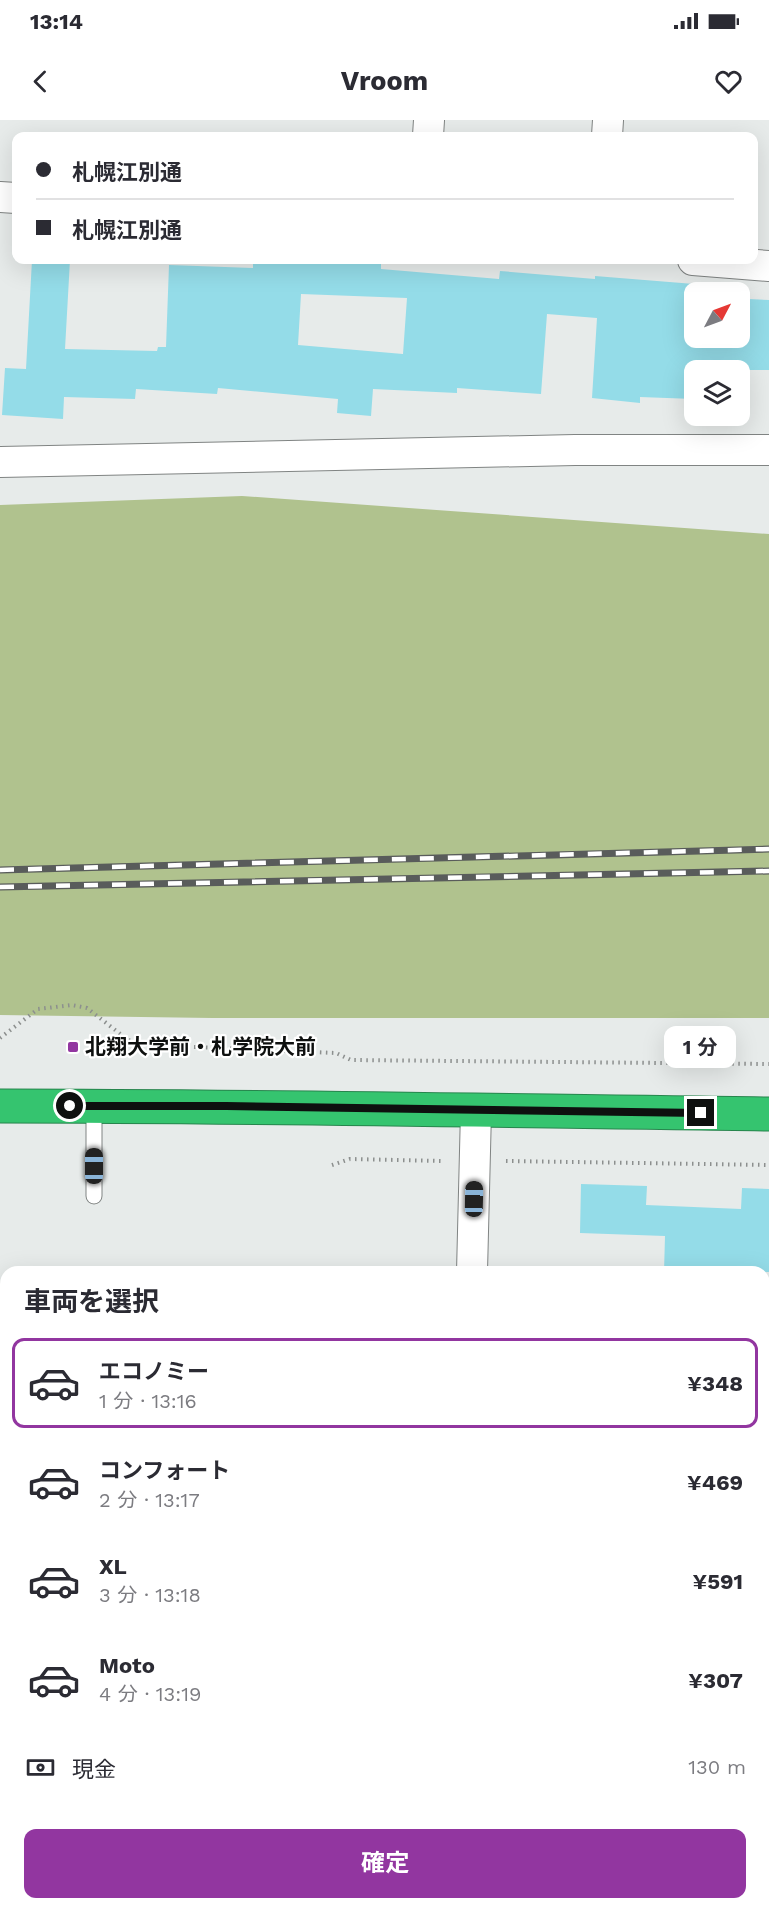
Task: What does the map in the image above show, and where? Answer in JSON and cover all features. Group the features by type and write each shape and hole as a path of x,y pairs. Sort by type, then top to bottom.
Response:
{"highway":[{"path":"0,1106 226,1106 769,1114"}],"street":[{"path":"744,264 769,266"},
{"path":"0,462 563,450 769,450"},
{"path":"472,1266 476,1111"}],"lane":[{"path":"94,1106 94,1196"}],"path":[{"path":"0,1038 38,1009 72,1005 87,1008 128,1040 148,1045 336,1053 351,1060 769,1064"},
{"path":"332,1164 350,1159 769,1165"}],"green space":[{"path":"242,496 769,534 769,1018 212,1018 0,1015 0,505"}],"building":[{"path":"32,264 70,264 65,349 157,351 158,347 166,347 169,265 253,268 253,264 381,264 381,269 499,279 500,271 684,283 684,348 750,348 750,299 769,300 769,370 750,370 750,360 684,360 684,399 640,397 640,403 592,398 597,318 547,314 541,394 457,388 457,393 373,389 371,416 337,413 338,399 218,388 217,394 136,389 135,399 64,397 63,419 2,415 5,368 26,369","holes":["301,294 407,298 403,354 298,345"]},
{"path":"581,1184 647,1186 646,1205 741,1209 742,1188 769,1189 769,1266 664,1266 665,1236 580,1233"}],"railway":[{"path":"0,870 769,849"},
{"path":"0,887 769,871"}],"place":[{"name":"北翔大学前・札学院大前","path":"73,1047"}],"route":[{"path":"70,1106 701,1113"}]}
